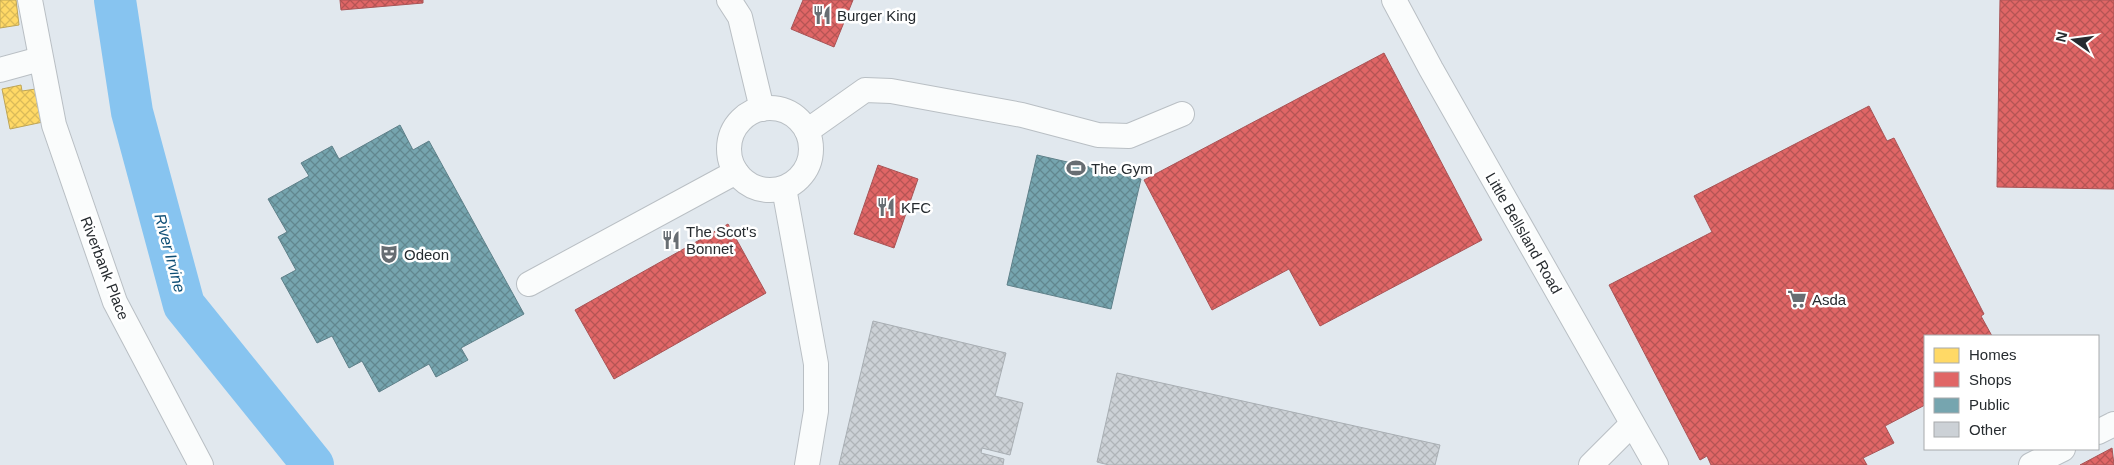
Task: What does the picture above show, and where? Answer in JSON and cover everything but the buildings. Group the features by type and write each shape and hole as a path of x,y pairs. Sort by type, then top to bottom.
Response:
{"street":[{"name":"Riverbank Place","path":"30,0 54,125 115,302 201,465"},
{"name":"Little Bellsland Road","path":"1394,0 1431,69 1656,465"},
{"path":"737,6 762,109"},
{"path":"0,70 40,59"},
{"path":"807,131 865,90 891,90 1022,115 1098,135 1129,136 1182,114"},
{"path":"775,108 788,112 799,120 807,131 810,144 810,158 805,170 796,181 784,188 771,190 758,188 746,182 736,172 730,160 729,147 732,134 739,122 749,114 762,109 775,108"},
{"path":"529,284 736,172"},
{"path":"784,188 816,364 816,411 807,465"},
{"path":"1591,465 1632,424"},
{"path":"2099,432 2114,424"},
{"path":"2031,465 2061,450"}],"waterway":[{"name":"River Irvine","path":"115,0 132,112 184,305 313,465"}],"place":[{"name":"Burger King","path":"822,15"},
{"name":"The Gym","path":"1076,168"},
{"name":"KFC","path":"886,207"},
{"name":"The Scot's Bonnet","path":"671,240"},
{"name":"Odeon","path":"389,254"},
{"name":"Asda","path":"1797,299"}]}
